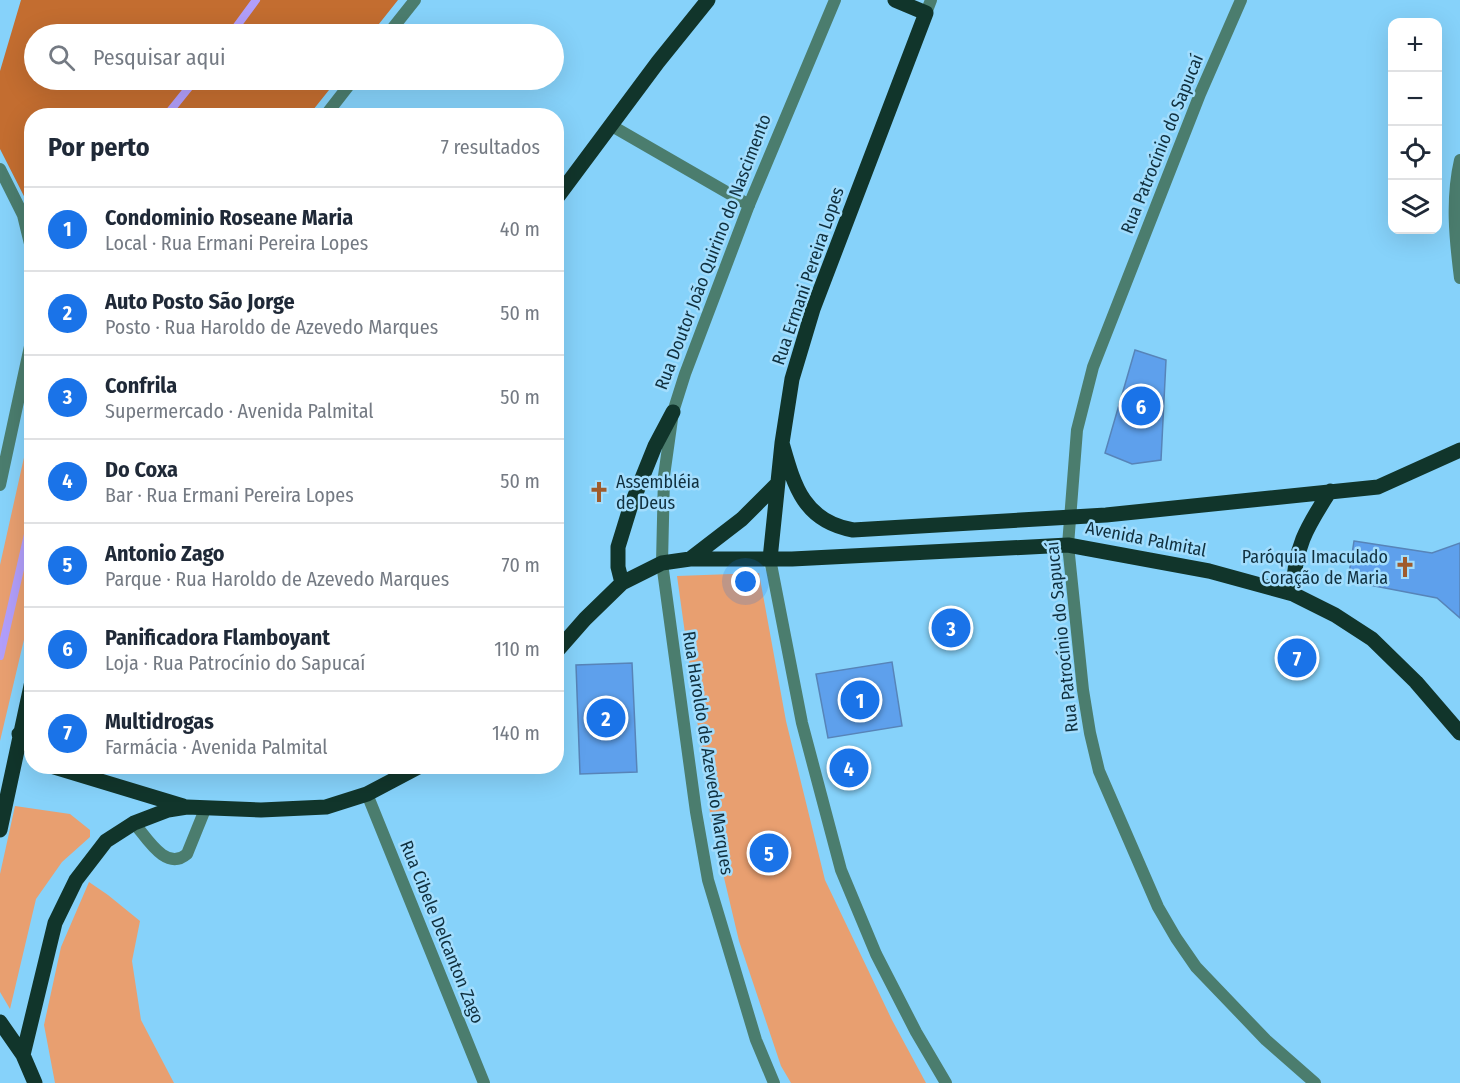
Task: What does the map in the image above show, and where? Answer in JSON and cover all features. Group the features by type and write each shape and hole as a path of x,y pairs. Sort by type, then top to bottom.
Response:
{"main road":[{"path":"564,188 658,62 708,0"},
{"path":"895,0 929,6"},
{"name":"Rua Ermani Pereira Lopes","path":"770,559 782,443 792,379 813,309 929,6"},
{"path":"564,643 585,619 622,584 618,567 618,547 630,508 655,446 673,412"},
{"name":"Avenida Palmital","path":"782,443 794,485 804,501 827,523 853,530 1070,517 1378,487 1460,450"},
{"path":"690,559 742,519 777,484"},
{"path":"1293,594 1293,570 1299,546 1308,526 1330,491"},
{"name":"Avenida Palmital","path":"622,584 662,563 690,559 770,559 1068,544 1209,571 1293,594 1335,615 1372,639 1416,682 1460,733"},
{"path":"0,830 24,716"},
{"path":"20,734 24,739"},
{"path":"78,774 187,807"},
{"path":"23,1055 56,923 71,890 89,861 106,841 134,823 168,810 187,807 261,810 326,807 367,794 405,774"},
{"path":"0,1022 23,1055 35,1083"}],"street":[{"path":"396,24 415,0"},
{"name":"Rua Doutor João Quirino do Nascimento","path":"662,563 664,476 673,412 685,374 749,205 835,0"},
{"name":"Rua Patrocínio do Sapucaí","path":"1241,0 1196,105 1093,368 1077,430 1068,544 1083,690 1099,771 1158,907 1196,967 1266,1040 1315,1083"},
{"path":"331,108 345,90"},
{"path":"612,126 749,205"},
{"path":"1460,160 1454,219 1460,278"},
{"path":"0,169 24,219"},
{"path":"0,485 4,445 24,368"},
{"name":"Rua Ermani Pereira Lopes","path":"770,559 802,723 842,870 876,954 916,1032 946,1083"},
{"name":"Rua Haroldo de Azevedo Marques","path":"662,563 692,789 708,880 756,1040 774,1083"},
{"name":"Rua Cibele Delcanton Zago","path":"367,794 484,1083"},
{"path":"134,823 165,858 173,861 187,854 206,807"}],"shaded area":[{"path":"21,0 398,0 379,24 24,24 24,90 329,90 315,108 24,108 24,196 0,149 0,71"},
{"path":"24,457 24,640 0,741 0,565"},
{"path":"759,573 786,721 825,880 892,1020 926,1083 791,1083 781,1066 739,941 712,827 677,576"},
{"path":"15,806 70,814 90,830 90,837 62,862 36,899 10,1009 0,992 0,874"},
{"path":"89,882 140,921 132,961 141,1020 174,1083 55,1083 44,1025 61,947"}],"building":[{"path":"1135,350 1166,360 1161,460 1132,464 1105,453"},
{"name":"Paróquia Imaculado Coração de Maria","path":"1354,541 1432,553 1460,543 1460,618 1437,598 1348,581"},
{"path":"892,662 902,726 828,738 816,674"},
{"path":"632,663 637,772 580,774 576,665"}],"waterway":[{"path":"238,24 256,0"},
{"path":"172,108 187,90"},
{"path":"0,656 24,552"}],"place":[{"name":"Panificadora Flamboyant","path":"1141,406"},
{"name":"Assembléia de Deus","path":"599,492"},
{"name":"Paróquia Imaculado Coração de Maria","path":"1405,567"},
{"name":"Confrila","path":"951,628"},
{"name":"Multidrogas","path":"1297,658"},
{"name":"Condominio Roseane Maria","path":"860,700"},
{"name":"Auto Posto São Jorge","path":"606,718"},
{"name":"Do Coxa","path":"849,768"},
{"name":"Antonio Zago","path":"769,853"}]}
